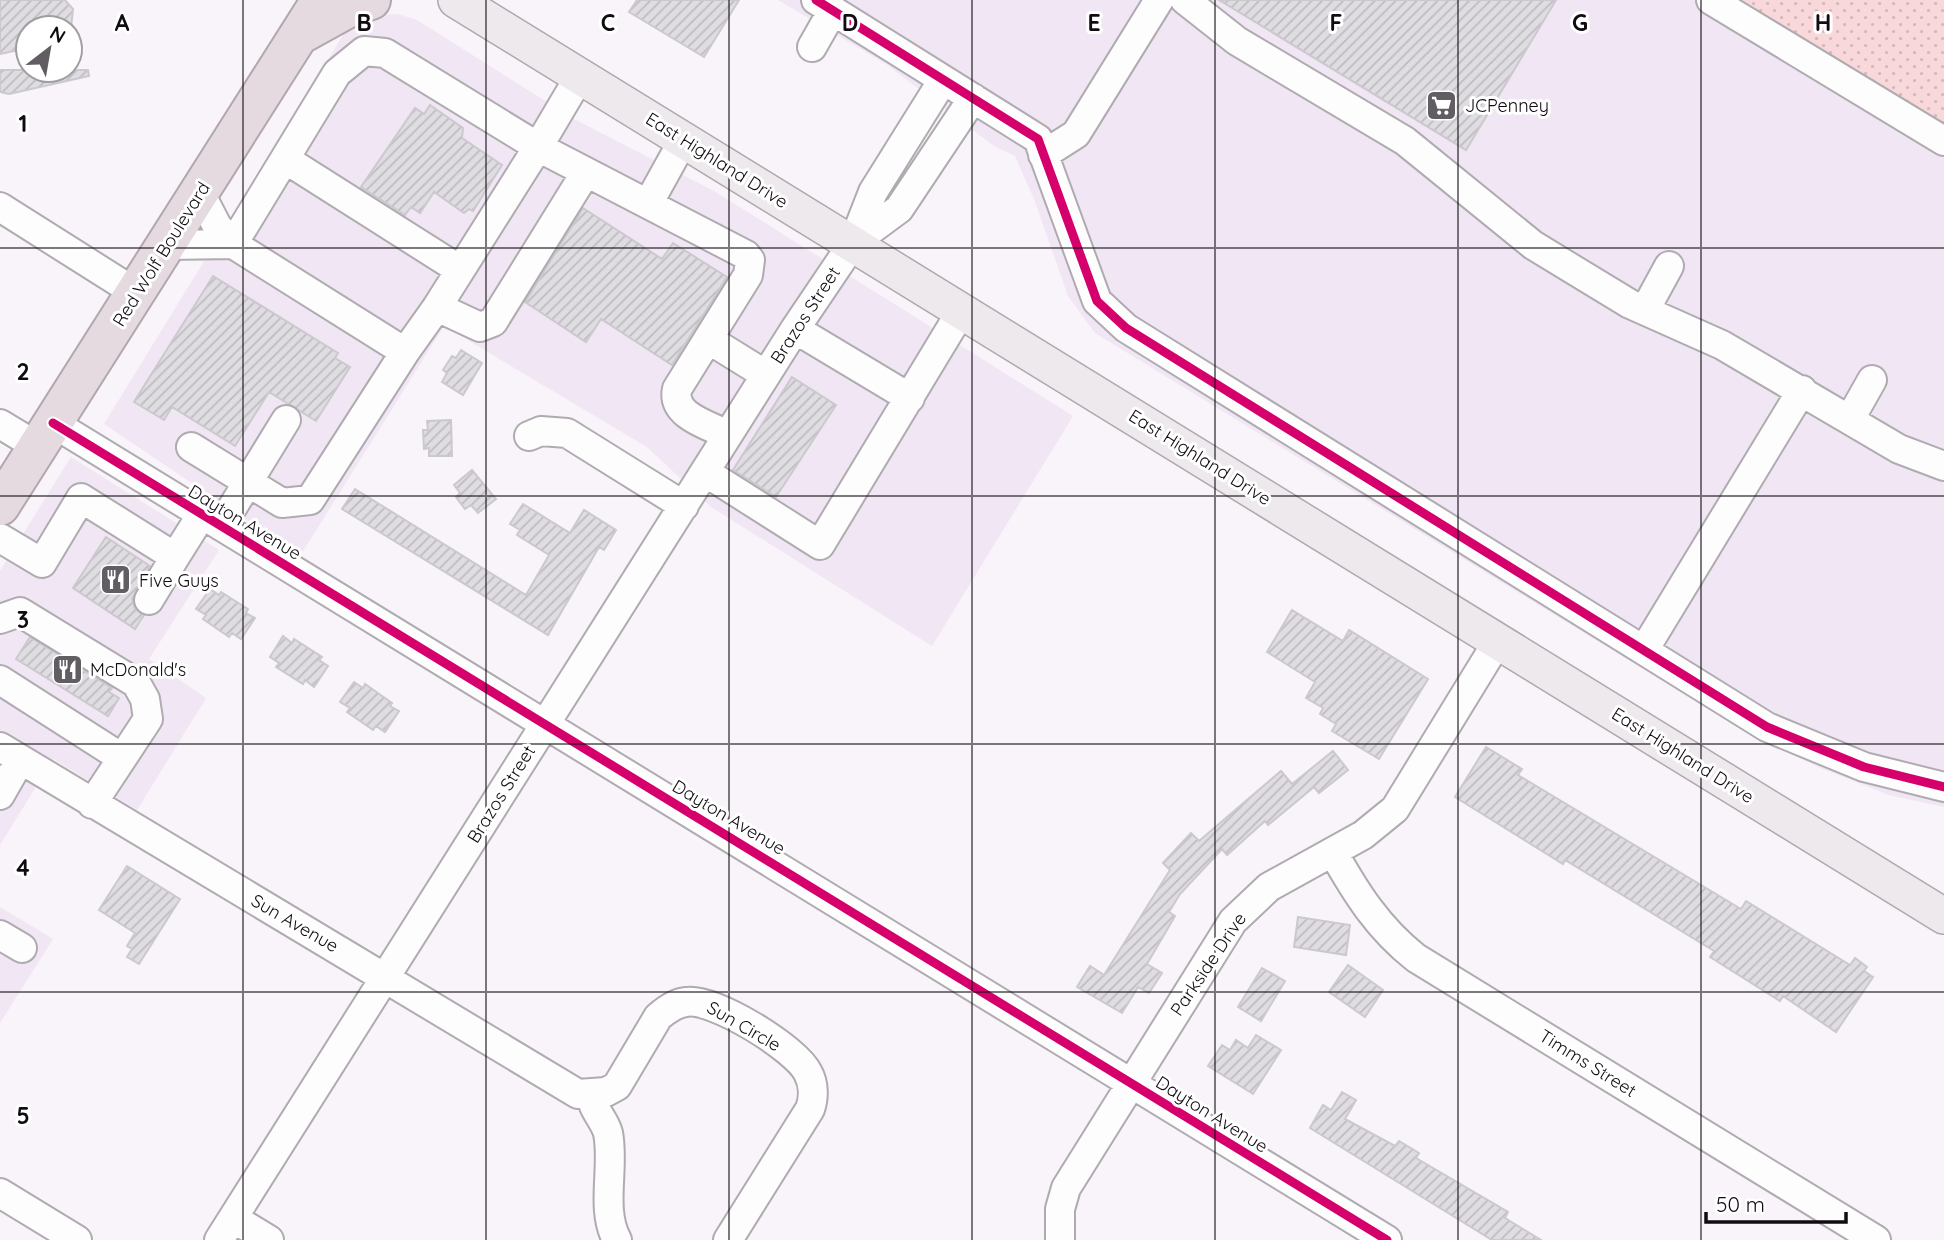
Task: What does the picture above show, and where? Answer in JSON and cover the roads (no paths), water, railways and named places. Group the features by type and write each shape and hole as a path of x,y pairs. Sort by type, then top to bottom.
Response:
{"highway":[{"name":"Red Wolf Boulevard","path":"0,506 200,193 298,18 321,0"},
{"path":"298,18 348,8 371,0"}],"main road":[{"name":"East Highland Drive","path":"456,0 1944,916"}],"street":[{"path":"1043,155 1076,134 1159,0"},
{"path":"1185,0 1237,41 1405,141 1533,245 1645,310 1722,345 1899,449 1944,466"},
{"path":"1711,0 1944,141"},
{"path":"812,47 825,5 1038,139 1097,301 1126,328 1767,727 1864,767 1944,787"},
{"path":"233,244 337,73 364,51 385,53 538,146 746,255 750,260 748,275 677,389 675,399 681,411 728,435"},
{"path":"191,447 282,503 310,500 437,307 580,76"},
{"path":"853,243 873,192 943,80"},
{"path":"853,243 899,209 973,99"},
{"path":"648,204 684,139"},
{"path":"285,159 460,270"},
{"path":"437,307 480,327 494,322 586,172"},
{"path":"200,193 216,226 233,244 405,352"},
{"path":"0,207 136,293"},
{"name":"Brazos Street","path":"226,1229 795,329 853,243"},
{"path":"167,245 233,244"},
{"path":"1645,310 1669,267"},
{"path":"705,472 820,545 962,310"},
{"path":"795,329 910,398"},
{"path":"708,339 766,375"},
{"path":"1850,419 1872,380"},
{"path":"1644,650 1802,390"},
{"path":"149,600 175,557 248,482 286,420"},
{"name":"Dayton Avenue","path":"0,424 46,435 212,520 1387,1240"},
{"path":"529,436 541,431 567,433 684,506"},
{"path":"0,538 42,563 81,498 175,557"},
{"path":"0,619 20,612 136,683 145,699 148,719 92,804"},
{"name":"Parkside Drive","path":"1060,1240 1060,1209 1066,1188 1233,921 1269,887 1378,826 1395,809 1498,641"},
{"path":"0,680 122,758"},
{"path":"0,795 10,753"},
{"name":"Sun Avenue","path":"10,753 578,1094 592,1093"},
{"name":"Timms Street","path":"1333,852 1373,917 1395,941 1416,958 1876,1240"},
{"name":"Sun Circle","path":"592,1093 606,1092 617,1086 658,1017 668,1009 686,1002 717,1006 795,1056 810,1076 814,1089 810,1110 728,1240"},
{"path":"592,1093 591,1103 607,1132 610,1225 617,1240"},
{"path":"0,1193 77,1240"},
{"path":"226,1229 269,1240"}],"place":[{"name":"JCPenney","path":"1442,105"},
{"name":"Five Guys","path":"116,580"},
{"name":"McDonald's","path":"67,669"}]}
